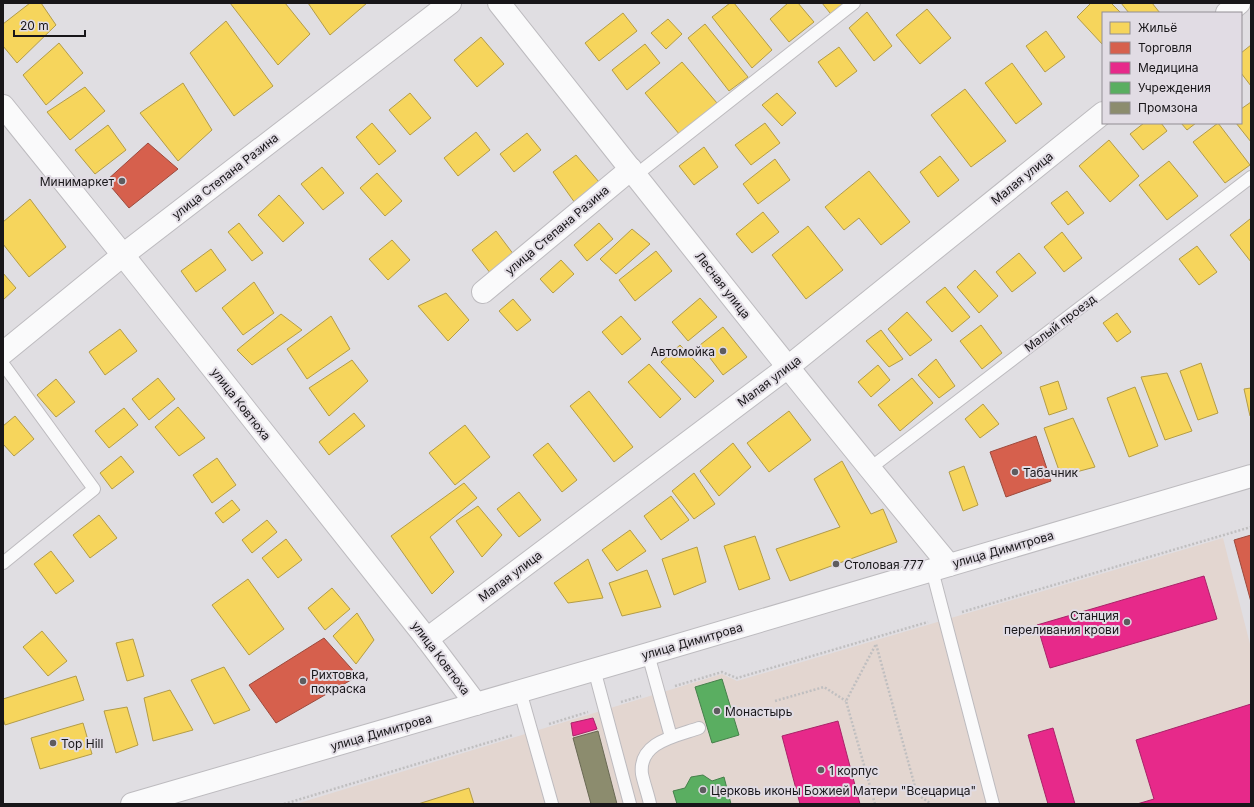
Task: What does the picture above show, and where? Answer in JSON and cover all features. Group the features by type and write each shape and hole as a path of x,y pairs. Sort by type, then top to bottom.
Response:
{"street":[{"name":"улица Степана Разина","path":"3,353 123,255 450,3"},
{"name":"Лесная улица","path":"499,3 869,469 941,568"},
{"path":"1228,12 1239,3"},
{"name":"улица Ковтюха","path":"3,106 427,638 476,704"},
{"name":"Малая улица","path":"427,638 788,367 1102,114"},
{"name":"улица Степана Разина","path":"482,292 633,172"},
{"name":"улица Димитрова","path":"132,804 1251,476"}],"lane":[{"path":"633,172 854,3"},
{"name":"Малый проезд","path":"869,469 1251,177"},
{"path":"3,364 94,490 3,563"},
{"path":"941,568 945,617 993,804"},
{"path":"648,654 671,737"},
{"path":"594,669 630,804"},
{"path":"520,691 552,804"},
{"path":"650,804 642,773 644,756 654,745 671,737 699,728"}],"path":[{"path":"284,804 722,672 737,678 1251,527"},
{"path":"874,638 917,794 930,804"},
{"path":"874,804 846,700 876,644"},
{"path":"775,701 824,687 846,700"}],"shaded area":[{"path":"1223,538 1251,648 1251,804 296,804 722,674 737,681"}],"building: Жильё":[{"path":"30,3 41,3 56,25 17,63 3,46 3,24"},
{"path":"230,3 285,3 310,34 278,65"},
{"path":"308,3 367,3 330,35"},
{"path":"730,3 734,3 772,50 752,68 712,17"},
{"path":"788,3 798,3 814,22 789,42 770,19"},
{"path":"822,3 853,3 834,18"},
{"path":"1091,3 1111,3 1120,12 1102,12 1102,44 1077,17"},
{"path":"1121,3 1152,3 1159,12 1128,12"},
{"path":"927,9 951,38 920,64 896,35"},
{"path":"867,12 892,46 874,61 849,28"},
{"path":"623,13 637,31 599,61 585,43"},
{"path":"668,19 682,34 666,49 651,33"},
{"path":"226,21 273,86 234,116 190,53"},
{"path":"705,24 748,77 729,91 688,38"},
{"path":"1046,31 1065,57 1045,72 1026,46"},
{"path":"481,37 504,64 477,87 454,60"},
{"path":"59,43 83,73 46,105 23,75"},
{"path":"645,44 660,63 627,90 612,70"},
{"path":"1251,45 1251,86 1242,74 1242,52"},
{"path":"839,47 857,71 836,87 818,62"},
{"path":"682,62 717,103 680,135 645,93"},
{"path":"1012,63 1042,104 1016,124 985,83"},
{"path":"183,83 212,130 178,161 140,113"},
{"path":"85,87 105,111 70,140 47,112"},
{"path":"965,89 1006,141 971,167 931,115"},
{"path":"410,93 431,118 410,135 389,110"},
{"path":"777,93 796,113 782,126 762,105"},
{"path":"1251,102 1251,142 1237,124 1242,124 1242,108"},
{"path":"372,123 396,151 379,165 356,137"},
{"path":"765,123 780,143 751,165 735,145"},
{"path":"1143,124 1162,124 1167,131 1143,150 1130,134"},
{"path":"1182,124 1195,124 1187,130"},
{"path":"1219,124 1250,165 1225,183 1193,142"},
{"path":"108,125 126,150 95,174 75,150"},
{"path":"476,132 490,150 458,176 444,158"},
{"path":"527,133 541,150 514,172 500,154"},
{"path":"1109,140 1139,176 1110,202 1079,166"},
{"path":"704,147 718,167 694,185 679,166"},
{"path":"576,155 599,182 575,203 553,172"},
{"path":"940,156 959,180 938,197 920,172"},
{"path":"775,159 790,180 758,204 743,184"},
{"path":"1169,161 1198,196 1167,220 1139,185"},
{"path":"322,167 344,193 323,210 301,184"},
{"path":"869,171 910,222 881,245 859,218 844,230 825,207"},
{"path":"377,173 402,201 385,216 360,188"},
{"path":"1067,191 1084,213 1068,225 1051,203"},
{"path":"279,195 304,223 283,242 258,215"},
{"path":"30,199 66,247 29,277 3,244 3,222"},
{"path":"763,212 779,232 752,253 736,234"},
{"path":"1251,219 1251,262 1230,235"},
{"path":"239,223 263,253 252,261 228,232"},
{"path":"599,223 613,239 587,261 574,245"},
{"path":"808,226 843,270 806,299 772,255"},
{"path":"632,229 650,244 616,274 600,259"},
{"path":"496,231 514,255 491,274 472,250"},
{"path":"1062,232 1082,258 1064,272 1044,247"},
{"path":"392,240 410,260 388,280 369,259"},
{"path":"1197,246 1217,272 1199,285 1179,259"},
{"path":"211,249 226,270 196,292 181,271"},
{"path":"656,251 672,271 635,301 619,280"},
{"path":"1019,253 1036,273 1012,292 996,272"},
{"path":"561,260 574,274 553,293 540,279"},
{"path":"975,270 998,296 979,313 957,287"},
{"path":"3,273 16,288 3,300"},
{"path":"254,282 274,313 243,335 222,308"},
{"path":"945,287 970,317 952,332 926,302"},
{"path":"446,293 469,320 448,341 418,306"},
{"path":"700,298 717,317 688,341 672,322"},
{"path":"513,299 531,320 517,331 499,311"},
{"path":"907,312 932,340 910,356 888,329"},
{"path":"1117,313 1131,332 1117,342 1103,323"},
{"path":"281,314 302,330 252,365 237,350"},
{"path":"331,316 350,349 307,379 287,349"},
{"path":"621,316 641,339 622,355 602,332"},
{"path":"981,325 1002,353 982,369 960,341"},
{"name":"Автомойка","path":"723,327 747,357 723,375 700,345"},
{"path":"120,329 137,351 105,375 89,352"},
{"path":"881,330 903,359 889,367 866,341"},
{"path":"680,345 714,381 695,398 661,362"},
{"path":"936,359 955,386 939,398 918,375"},
{"path":"352,360 368,381 329,416 309,388"},
{"path":"1201,363 1218,413 1198,420 1180,371"},
{"path":"649,364 681,399 660,418 628,382"},
{"path":"878,365 890,380 871,397 858,382"},
{"path":"1167,373 1192,431 1165,440 1141,377"},
{"path":"158,378 175,399 149,420 132,399"},
{"path":"912,378 933,403 900,431 878,405"},
{"path":"56,379 75,402 56,417 37,395"},
{"path":"1058,381 1067,409 1049,415 1040,387"},
{"path":"1135,387 1158,446 1129,457 1107,398"},
{"path":"1251,388 1251,416 1250,416 1244,389"},
{"path":"589,391 633,447 614,462 570,406"},
{"path":"983,404 999,424 980,438 965,419"},
{"path":"178,407 205,438 179,456 155,427"},
{"path":"124,408 138,425 109,448 95,431"},
{"path":"789,411 811,440 769,472 747,443"},
{"path":"354,413 365,426 329,455 319,442"},
{"path":"15,416 34,439 14,456 3,444 3,426"},
{"path":"1073,418 1095,467 1061,476 1044,428"},
{"path":"465,425 490,457 455,485 429,453"},
{"path":"548,443 577,480 562,492 533,455"},
{"path":"733,443 751,467 719,496 700,471"},
{"path":"121,456 134,472 112,489 100,473"},
{"path":"217,458 236,485 212,503 193,475"},
{"path":"842,461 871,514 883,509 897,542 790,581 776,549 840,527 814,479"},
{"path":"964,466 978,505 963,511 949,472"},
{"path":"694,473 715,504 694,519 672,491"},
{"path":"464,483 477,498 430,537 454,572 432,594 391,536"},
{"path":"519,492 541,520 519,537 497,509"},
{"path":"671,496 689,520 661,540 644,516"},
{"path":"232,500 240,510 223,523 215,513"},
{"path":"478,506 502,535 482,557 456,521"},
{"path":"99,515 117,538 90,558 73,535"},
{"path":"267,520 277,532 252,553 242,540"},
{"path":"630,530 646,551 617,571 602,550"},
{"path":"755,536 770,579 739,590 724,546"},
{"path":"286,539 302,560 278,578 262,558"},
{"path":"697,547 706,582 674,595 662,559"},
{"path":"51,551 74,581 56,594 34,564"},
{"path":"588,559 603,598 568,603 554,583"},
{"path":"647,570 661,607 622,616 609,583"},
{"path":"248,579 284,629 249,655 212,605"},
{"path":"332,588 350,609 325,630 308,608"},
{"path":"357,613 374,640 356,664 333,636"},
{"path":"42,631 67,661 48,676 23,647"},
{"path":"133,639 144,676 127,681 116,643"},
{"path":"224,667 250,710 214,724 191,680"},
{"path":"76,676 84,700 5,725 3,718 3,699"},
{"path":"170,690 193,730 153,741 144,698"},
{"path":"127,707 138,745 116,753 104,711"},
{"name":"Top Hill","path":"83,723 92,754 40,769 31,738"},
{"path":"469,788 474,804 418,804"}],"building: Торговля":[{"path":"148,143 178,169 129,208 106,181"},
{"path":"1036,436 1051,481 1006,497 990,452"},
{"path":"1251,535 1251,602 1234,540"},
{"name":"Рихтовка, покраска","path":"324,638 358,676 276,723 249,685"}],"building: Медицина":[{"name":"Станция переливания крови","path":"1204,576 1217,619 1050,668 1037,625"},
{"path":"1251,704 1251,804 1137,804 1154,799 1136,740"},
{"path":"593,718 597,729 573,736 571,723"},
{"name":"1 корпус","path":"838,721 860,804 800,804 782,736"},
{"path":"1053,728 1075,804 1048,804 1028,735"}],"building: Учреждения":[{"name":"Монастырь","path":"722,679 739,735 712,743 695,687"},
{"name":"Церковь иконы Божией Матери \"Всецарица\"","path":"703,775 712,781 724,777 731,804 677,804 673,791 685,788 691,777"}],"building: Промзона":[{"path":"598,731 617,804 591,804 573,738"}],"place":[{"name":"Минимаркет","path":"122,181"},
{"name":"Автомойка","path":"723,351"},
{"name":"Табачник","path":"1015,472"},
{"name":"Столовая 777","path":"836,564"},
{"name":"Станция переливания крови","path":"1127,622"},
{"name":"Рихтовка, покраска","path":"303,681"},
{"name":"Монастырь","path":"717,711"},
{"name":"Top Hill","path":"53,743"},
{"name":"1 корпус","path":"821,770"},
{"name":"Церковь иконы Божией Матери \"Всецарица\"","path":"703,790"}]}
